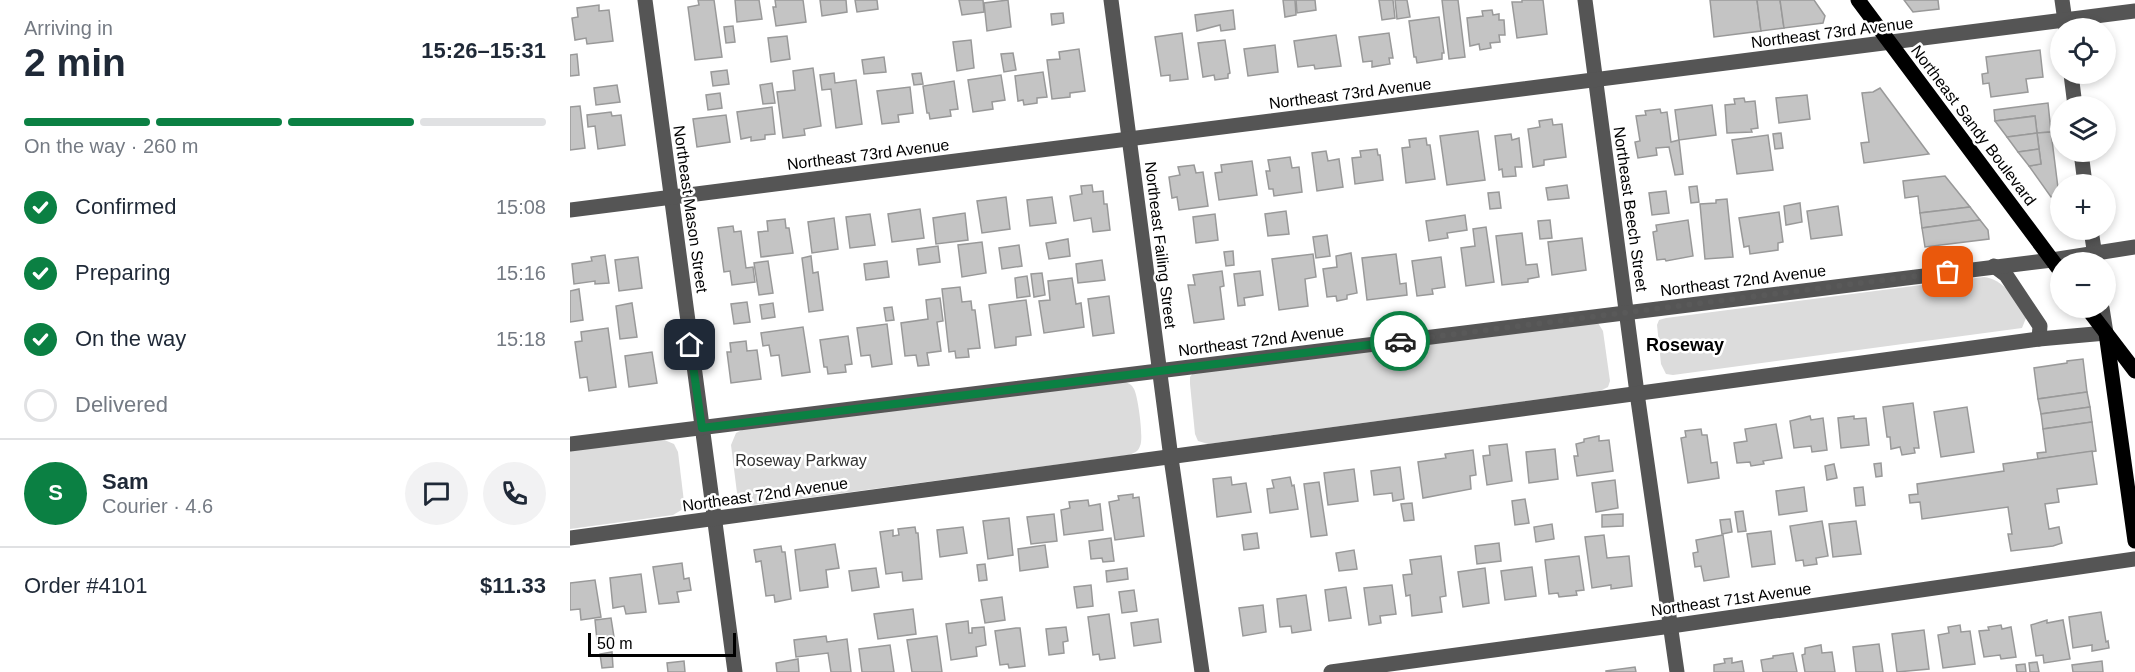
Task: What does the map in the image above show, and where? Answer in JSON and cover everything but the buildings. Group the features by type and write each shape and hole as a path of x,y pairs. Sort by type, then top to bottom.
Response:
{"main road":[{"name":"Northeast Sandy Boulevard","path":"1858,0 2050,257"},
{"path":"2095,318 2135,371"},
{"path":"2106,333 2135,541"}],"street":[{"name":"Northeast Mason Street","path":"645,0 735,672"},
{"name":"Northeast Failing Street","path":"1111,0 1159,371 1202,672"},
{"name":"Northeast Beech Street","path":"1585,0 1626,313 1677,672"},
{"path":"2062,0 2064,18"},
{"name":"Northeast 73rd Avenue","path":"2097,18 2135,11"},
{"name":"Northeast 73rd Avenue","path":"570,210 1890,42 2050,26"},
{"name":"Northeast 72nd Avenue","path":"2116,252 2135,247"},
{"path":"1994,266 2006,274 2040,326 2039,339"},
{"name":"Northeast 72nd Avenue","path":"570,444 1994,266 2050,266"},
{"path":"2104,318 2106,333"},
{"name":"Northeast 72nd Avenue","path":"570,538 2039,339 2106,333"},
{"name":"Northeast 71st Avenue","path":"1331,672 2135,559"}],"green space":[{"path":"1984,277 1991,278 2004,286 2015,298 2026,318 2022,328 1673,375 1666,374 1661,364 1657,325 1659,320 1666,318"},
{"path":"1598,323 1603,331 1610,381 1608,387 1600,391 1208,444 1198,441 1195,434 1190,384 1190,377 1193,373"},
{"name":"Roseway Parkway","path":"1126,382 1136,393 1141,435 1139,448 1129,455 752,505 743,502 737,493 731,445 736,433 744,429"},
{"path":"662,439 674,444 678,452 683,509 673,515 570,529 570,451"}],"way so far":[{"path":"1400,341 1948,272"}],"district":[{"name":"Roseway","path":"1685,345"}],"route":[{"path":"690,345 702,428 1400,341"}]}
